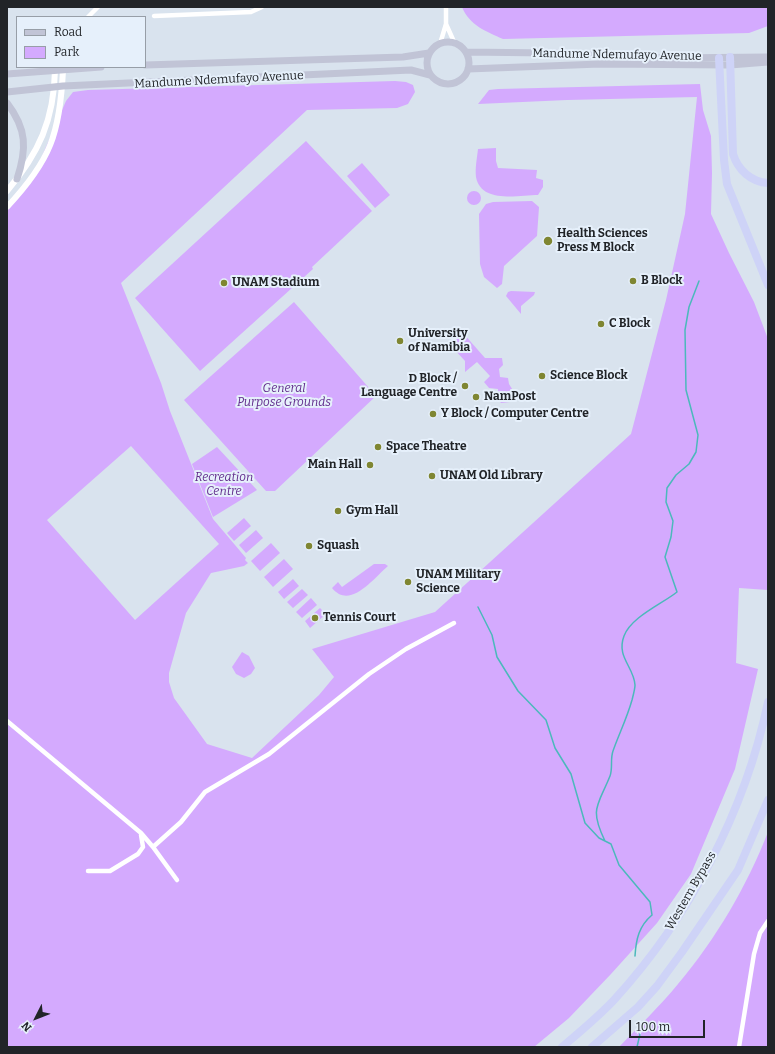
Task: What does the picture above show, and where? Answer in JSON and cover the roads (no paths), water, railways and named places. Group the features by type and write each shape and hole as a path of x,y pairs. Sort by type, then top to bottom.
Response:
{"highway":[{"path":"720,61 724,160 727,184 768,285"},
{"path":"730,61 733,154 738,165 748,176 768,182"},
{"name":"Western Bypass","path":"562,1047 604,1010 632,979 658,946 698,883 721,838 742,790 756,747 768,702"},
{"path":"592,1047 627,1018 657,986 738,870 768,800"}],"main road":[{"path":"430,75 427,64 429,53 440,44 457,44 466,52 469,61 468,69"},
{"name":"Mandume Ndemufayo Avenue","path":"466,52 549,53 604,57 720,61"},
{"name":"Mandume Ndemufayo Avenue","path":"146,65 404,57 429,53"},
{"name":"Mandume Ndemufayo Avenue","path":"730,61 768,57"},
{"name":"Mandume Ndemufayo Avenue","path":"7,92 63,86 411,70 430,75 441,83 448,84 458,82 466,75 468,69 720,61 768,62"},
{"path":"7,74 59,68"},
{"path":"7,207 32,178 47,155 56,132 63,86 59,68"},
{"path":"7,191 29,164 38,147 48,119 59,68"},
{"path":"7,103 17,118 24,138 22,165 17,179"}],"street":[{"path":"89,16 98,7"},
{"path":"154,16 251,12 262,7"},
{"path":"440,44 446,24 446,7"},
{"path":"446,24 457,44"},
{"path":"154,847 181,822 205,792 269,754 369,674 406,649 454,623"},
{"path":"7,721 141,833 154,847 177,880"},
{"path":"88,870 110,872 138,854 143,847 141,833"},
{"path":"738,1047 754,954 760,933 768,921"}],"waterway":[{"path":"605,841 597,821 597,807 610,776 612,754 630,707 635,687 632,673 622,650 624,636 633,623 640,617 677,592 665,557 671,537 673,521 666,502 667,488 676,475 689,464 696,452 698,435 686,390 685,330 689,307 699,281"},
{"path":"478,607 492,635 497,657 518,691 546,720 555,748 571,774 585,823 599,838 611,844 619,865 650,902 652,915 641,928 636,944 635,956"},
{"path":"637,1047 640,1034"}],"place":[{"name":"Health Sciences Press M Block","path":"548,241"},
{"name":"B Block","path":"633,281"},
{"name":"UNAM Stadium","path":"224,283"},
{"name":"C Block","path":"601,324"},
{"name":"University of Namibia","path":"400,341"},
{"name":"Science Block","path":"542,376"},
{"name":"D Block / Language Centre","path":"465,386"},
{"name":"NamPost","path":"476,397"},
{"name":"Y Block / Computer Centre","path":"433,414"},
{"name":"Space Theatre","path":"378,447"},
{"name":"Main Hall","path":"370,465"},
{"name":"UNAM Old Library","path":"432,476"},
{"name":"Gym Hall","path":"338,511"},
{"name":"Squash","path":"309,546"},
{"name":"UNAM Military Science","path":"408,582"},
{"name":"Tennis Court","path":"315,618"}],"park label":[{"name":"General Purpose Grounds","path":"284,396"},
{"name":"Recreation Centre","path":"224,485"}]}
